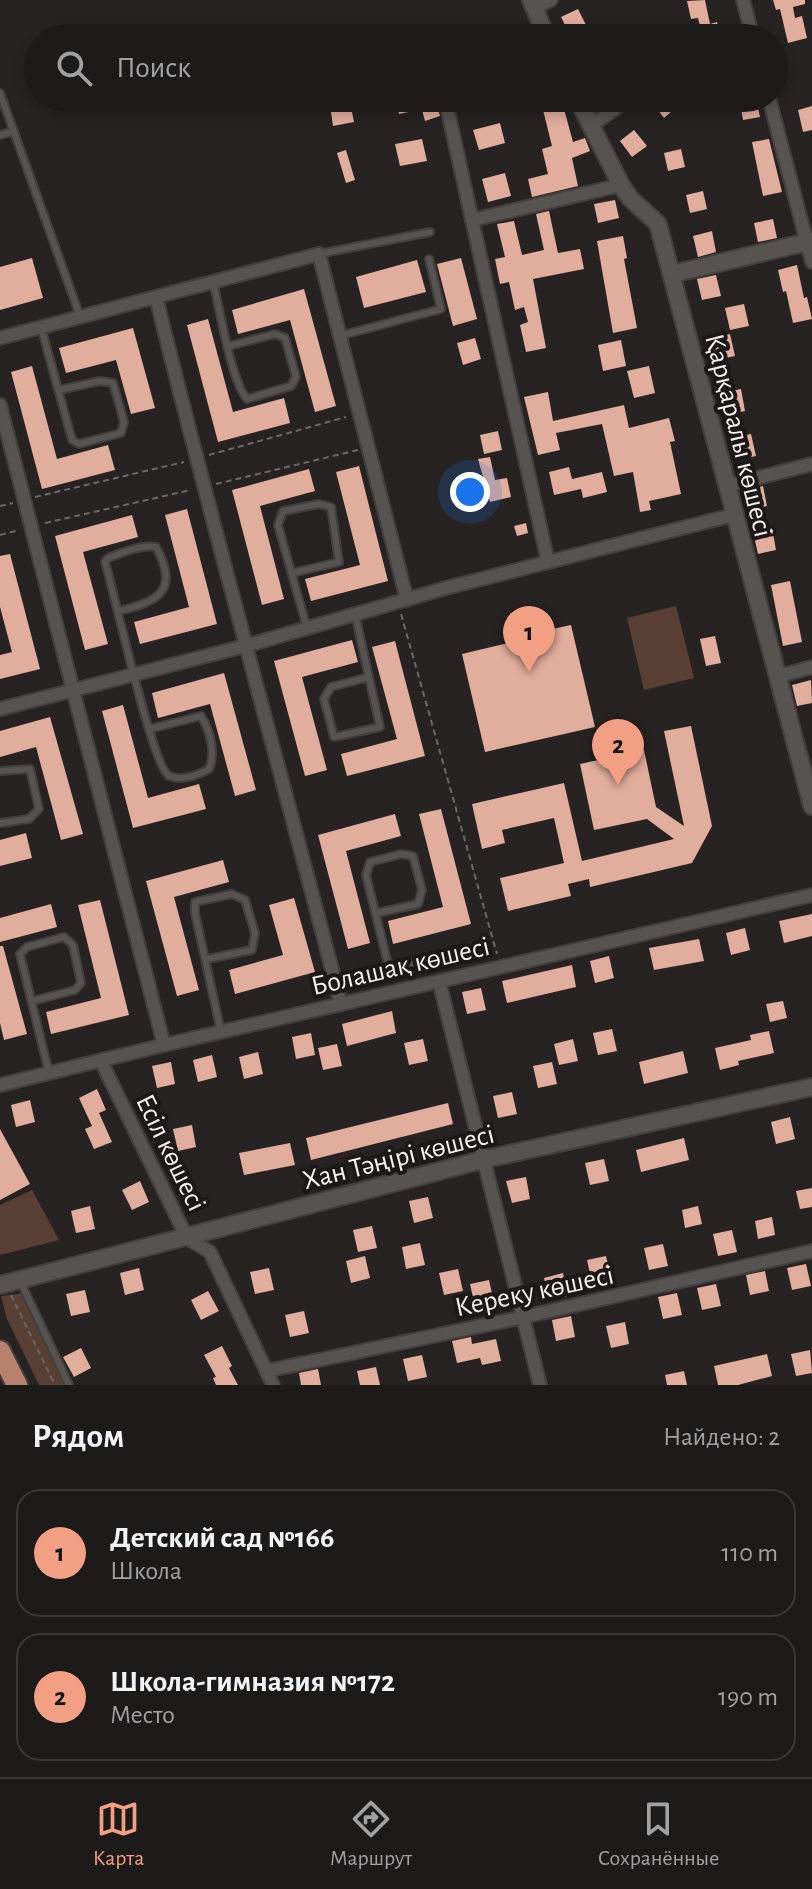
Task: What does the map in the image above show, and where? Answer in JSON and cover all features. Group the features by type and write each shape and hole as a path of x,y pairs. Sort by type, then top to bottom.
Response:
{"main road":[{"path":"0,1351 17,1385"}],"street":[{"path":"541,24 533,4 551,0"},
{"path":"743,0 749,24"},
{"path":"448,112 548,562"},
{"name":"Қарқаралы көшесі","path":"584,112 621,185 630,198 658,224 812,806"},
{"path":"591,126 610,112"},
{"path":"773,112 810,242 812,262"},
{"path":"472,220 621,185"},
{"path":"672,274 810,242"},
{"path":"0,338 319,254 402,601"},
{"path":"156,297 202,487 341,1004"},
{"path":"0,405 164,1045"},
{"path":"726,486 812,464"},
{"path":"0,709 733,515"},
{"path":"776,677 812,667"},
{"name":"Болашақ көшесі","path":"0,1085 812,895"},
{"path":"439,981 486,1159 540,1385"},
{"name":"Есіл көшесі","path":"101,1061 187,1238 210,1252 273,1385"},
{"name":"Хан Тәңірі көшесі","path":"8,1283 486,1159 812,1087"},
{"name":"Кереку көшесі","path":"266,1371 524,1317 812,1251"}],"lane":[{"path":"0,93 80,317"},
{"path":"0,135 14,131"},
{"path":"319,254 430,232"},
{"path":"339,336 441,309 429,259"},
{"path":"213,282 240,391 247,399 291,386 296,377 285,338 275,334 229,346"},
{"path":"41,327 72,440 79,444 121,433 124,422 113,383 100,381 59,390"},
{"path":"292,573 339,562 331,507 319,504 283,511 278,525 307,628"},
{"path":"118,611 143,606 159,598 164,590 164,561 156,547 146,546 108,558 105,562 133,675 149,729 165,773 172,777 186,777 209,769 212,762 211,741 201,716 149,729"},
{"path":"355,614 369,677 380,727 334,737 324,699 331,687 369,677"},
{"path":"0,771 30,769 39,809 29,819 0,823"},
{"path":"377,913 418,904 422,890 413,856 401,854 370,862 366,875 389,968"},
{"path":"207,959 252,950 255,933 245,900 232,894 195,902 221,1032"},
{"path":"32,1001 75,990 81,983 73,945 64,937 27,947 20,954 49,1073"},
{"path":"335,981 448,954"},
{"path":"8,1283 69,1385"}],"path":[{"path":"0,506 195,459 359,414"},
{"path":"0,535 367,448"},
{"path":"402,601 501,966"},
{"path":"8,1283 55,1385"}],"shaded area":[{"path":"676,606 694,678 644,690 627,618"},
{"path":"32,1190 59,1240 0,1255 0,1205"},
{"path":"26,1293 69,1385 39,1385 7,1319 1,1296"}],"building":[{"path":"705,0 710,24 700,24 698,18 691,19 687,1"},
{"path":"773,0 805,0 805,4 793,7 795,18 802,16 807,38 788,43 788,24 784,24 780,9 776,10"},
{"path":"578,9 586,24 564,24 561,17"},
{"path":"812,106 812,130 803,132 798,110"},
{"path":"331,112 352,112 354,122 333,126"},
{"path":"423,112 439,112 440,116 425,121"},
{"path":"544,112 565,112 573,142 585,138 590,151 572,158 578,186 532,197 528,179 548,174 542,149 552,146"},
{"path":"742,112 759,112 760,117 743,120"},
{"path":"500,123 505,143 479,150 473,130"},
{"path":"634,130 647,146 632,157 620,141"},
{"path":"422,139 427,161 400,166 395,144"},
{"path":"769,139 782,192 763,196 752,142"},
{"path":"681,149 685,167 668,171 664,153"},
{"path":"346,150 355,180 346,183 337,153"},
{"path":"505,173 511,196 488,202 482,179"},
{"path":"703,191 707,209 690,213 686,195"},
{"path":"615,200 619,218 598,223 594,204"},
{"path":"549,211 558,253 580,249 584,269 533,279 546,348 526,352 520,325 528,322 524,307 515,310 509,282 500,284 495,259 505,257 497,224 514,221 522,255 544,250 536,214"},
{"path":"773,219 777,238 758,242 754,223"},
{"path":"712,231 716,252 698,257 693,236"},
{"path":"623,236 627,258 624,259 637,328 613,333 597,241"},
{"path":"32,258 43,298 0,310 0,267"},
{"path":"461,258 477,319 453,326 437,264"},
{"path":"417,260 426,292 364,308 356,277"},
{"path":"797,265 812,319 793,323 778,270"},
{"path":"716,275 721,296 702,300 697,279"},
{"path":"304,289 336,406 315,412 290,320 238,334 232,310"},
{"path":"744,304 749,326 730,330 725,308"},
{"path":"208,319 233,412 284,398 290,423 218,442 187,325"},
{"path":"133,328 155,408 131,414 116,360 66,373 59,348"},
{"path":"730,334 735,356 716,360 711,338"},
{"path":"475,338 481,359 463,365 457,343"},
{"path":"621,340 626,366 603,371 598,345"},
{"path":"32,366 57,459 108,445 115,470 42,489 11,372"},
{"path":"649,366 655,393 634,398 627,371"},
{"path":"741,389 745,411 727,415 721,393"},
{"path":"548,392 553,421 624,405 629,428 669,418 675,441 670,442 681,494 649,501 651,510 640,512 633,472 614,476 602,424 556,433 560,450 538,455 524,397"},
{"path":"498,431 502,450 484,454 480,435"},
{"path":"751,434 756,456 737,460 732,438"},
{"path":"490,457 495,480 507,478 511,497 490,502 478,459"},
{"path":"359,466 388,581 311,601 305,579 360,565 336,472"},
{"path":"569,467 572,479 602,472 607,492 583,498 581,489 554,495 549,472"},
{"path":"309,469 315,491 260,506 284,599 262,605 232,490"},
{"path":"763,486 767,506 748,511 744,491"},
{"path":"187,509 217,624 140,644 134,622 189,607 165,515"},
{"path":"132,515 138,537 83,552 108,644 85,650 55,536"},
{"path":"526,523 528,533 517,536 514,526"},
{"path":"772,528 776,550 758,554 753,532"},
{"path":"10,554 40,669 0,679 0,655 12,652 0,607 0,556"},
{"path":"790,581 802,642 783,646 771,585"},
{"path":"532,623 534,633 571,625 595,727 485,752 462,654 508,643 505,629"},
{"path":"715,636 721,663 706,666 700,639"},
{"path":"352,640 358,662 302,677 327,770 305,776 274,661"},
{"path":"395,641 425,756 347,776 341,754 397,739 372,647"},
{"path":"224,673 256,790 235,796 210,704 158,718 152,693"},
{"path":"811,680 812,703 797,706 792,685"},
{"path":"123,705 148,798 199,784 206,809 133,828 102,711"},
{"path":"50,717 83,834 61,840 36,747 0,757 0,731"},
{"path":"691,726 712,826 692,863 590,887 589,879 568,884 571,896 508,911 500,878 564,863 554,818 502,830 505,843 482,849 472,804 564,783 582,861 674,839 647,819 594,830 580,764 644,750 656,807 684,826 664,731"},
{"path":"441,809 471,924 393,944 388,921 443,907 419,814"},
{"path":"395,814 401,836 346,851 370,943 348,949 318,835"},
{"path":"26,833 32,858 0,866 0,840"},
{"path":"223,860 229,882 174,897 199,990 177,996 146,881"},
{"path":"294,898 315,972 235,994 229,970 283,955 269,905"},
{"path":"100,900 129,1015 51,1034 46,1012 101,998 78,905"},
{"path":"51,904 57,927 0,942 0,918"},
{"path":"812,914 812,936 784,943 779,921"},
{"path":"745,928 750,950 731,955 726,933"},
{"path":"699,939 704,961 654,970 649,948"},
{"path":"0,946 3,946 27,1034 4,1040 0,1023"},
{"path":"609,956 614,978 595,983 590,961"},
{"path":"572,965 576,987 507,1003 502,981"},
{"path":"481,988 486,1010 467,1014 462,992"},
{"path":"783,1001 787,1018 770,1022 766,1004"},
{"path":"392,1011 396,1033 347,1046 342,1024"},
{"path":"612,1029 617,1051 598,1055 593,1033"},
{"path":"769,1031 774,1053 738,1061 739,1065 720,1070 715,1048 751,1040 750,1035"},
{"path":"311,1033 315,1055 296,1059 292,1037"},
{"path":"423,1039 428,1061 409,1065 404,1043"},
{"path":"573,1039 578,1061 559,1065 554,1044"},
{"path":"337,1044 342,1066 323,1070 318,1048"},
{"path":"683,1051 688,1073 644,1084 639,1062"},
{"path":"258,1052 263,1074 244,1079 239,1057"},
{"path":"212,1055 217,1077 198,1082 193,1060"},
{"path":"171,1062 175,1084 157,1088 152,1066"},
{"path":"552,1062 557,1084 538,1088 533,1066"},
{"path":"97,1089 106,1110 99,1113 112,1142 94,1149 85,1129 92,1126 79,1098"},
{"path":"512,1092 517,1114 498,1118 493,1096"},
{"path":"30,1100 35,1122 16,1127 11,1105"},
{"path":"448,1103 453,1124 311,1160 306,1138"},
{"path":"790,1117 795,1139 776,1144 771,1122"},
{"path":"192,1125 196,1147 178,1151 173,1129"},
{"path":"0,1129 30,1184 0,1200"},
{"path":"684,1138 689,1160 641,1172 636,1150"},
{"path":"290,1143 295,1165 244,1175 239,1153"},
{"path":"604,1159 609,1181 590,1185 585,1163"},
{"path":"526,1177 530,1199 512,1203 506,1181"},
{"path":"140,1181 149,1202 132,1210 122,1190"},
{"path":"812,1188 812,1207 800,1209 796,1191"},
{"path":"428,1197 433,1218 414,1223 409,1201"},
{"path":"90,1206 95,1229 76,1233 71,1211"},
{"path":"698,1206 702,1224 685,1228 682,1210"},
{"path":"772,1217 775,1235 758,1239 755,1221"},
{"path":"372,1226 377,1248 358,1252 353,1230"},
{"path":"732,1230 737,1252 718,1256 713,1234"},
{"path":"420,1243 425,1265 406,1269 402,1247"},
{"path":"663,1244 668,1266 649,1270 644,1248"},
{"path":"365,1256 370,1278 351,1283 346,1261"},
{"path":"606,1256 611,1278 592,1282 587,1260"},
{"path":"806,1264 811,1286 792,1290 787,1268"},
{"path":"139,1268 144,1290 125,1295 120,1273"},
{"path":"269,1268 274,1290 255,1294 250,1272"},
{"path":"458,1269 463,1291 444,1295 439,1273"},
{"path":"765,1271 769,1291 750,1295 746,1275"},
{"path":"563,1273 568,1296 549,1300 544,1278"},
{"path":"489,1280 494,1302 475,1306 470,1284"},
{"path":"716,1284 721,1306 702,1310 697,1288"},
{"path":"85,1290 90,1312 71,1316 66,1294"},
{"path":"208,1291 219,1311 201,1320 191,1300"},
{"path":"677,1293 682,1315 663,1319 658,1297"},
{"path":"304,1311 309,1333 290,1337 285,1315"},
{"path":"571,1316 575,1337 556,1341 552,1320"},
{"path":"625,1322 629,1344 611,1348 606,1326"},
{"path":"471,1337 472,1344 496,1339 501,1361 482,1365 480,1358 457,1363 452,1341"},
{"path":"222,1346 238,1385 216,1385 213,1378 216,1377 204,1355"},
{"path":"81,1348 91,1368 74,1377 63,1357"},
{"path":"810,1350 812,1373 796,1376 791,1354"},
{"path":"767,1354 772,1376 738,1385 718,1385 714,1366"},
{"path":"422,1355 427,1377 408,1381 403,1359"},
{"path":"376,1367 380,1385 360,1385 357,1371"},
{"path":"318,1369 321,1385 301,1385 299,1373"},
{"path":"684,1371 687,1385 667,1385 665,1375"}],"place":[{"name":"Детский сад №166","path":"529,672"},
{"name":"Школа-гимназия №172","path":"618,785"}]}
